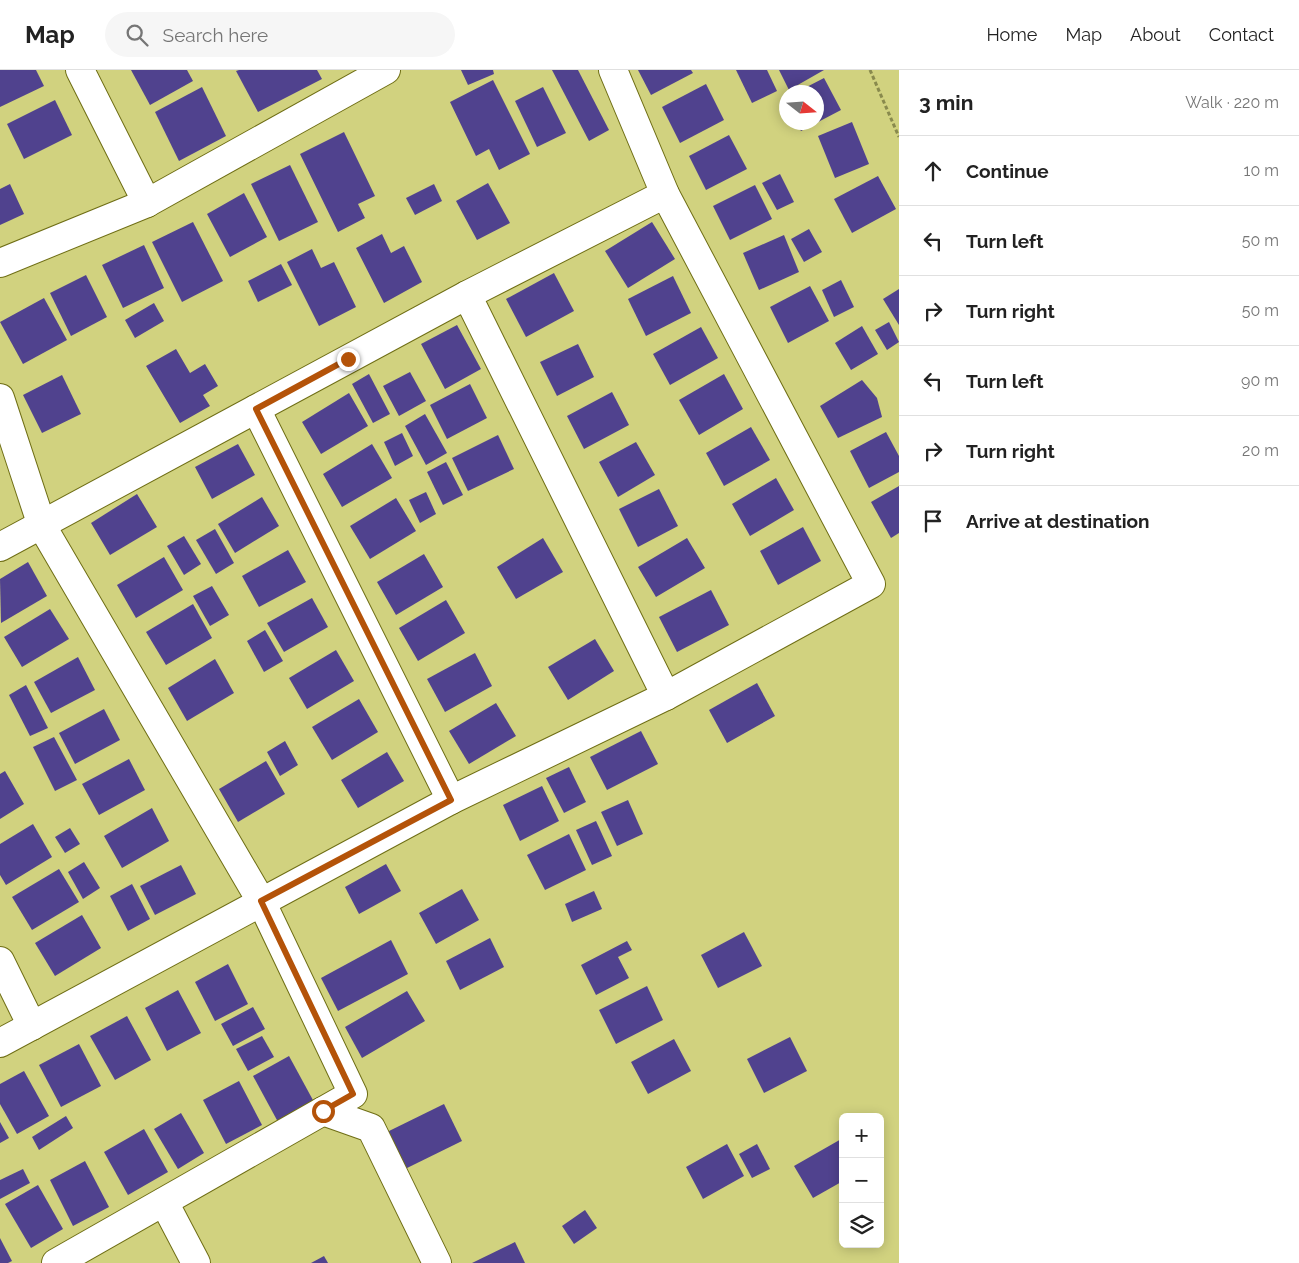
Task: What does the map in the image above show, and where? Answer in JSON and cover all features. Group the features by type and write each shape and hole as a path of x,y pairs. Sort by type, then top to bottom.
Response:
{"street":[{"path":"80,70 147,203"},
{"path":"0,264 147,203 353,78 386,70"},
{"path":"0,1043 451,800 666,696 871,584 665,194 613,70"},
{"path":"0,547 42,526 467,294 665,194"},
{"path":"467,294 666,696"},
{"path":"0,398 42,526 261,901 353,1094 56,1263"},
{"path":"256,409 451,800"},
{"path":"0,961 32,1026"},
{"path":"323,1111 371,1128 437,1263"},
{"path":"164,1202 196,1263"}],"path":[{"path":"870,70 899,137"}],"building":[{"path":"0,70 36,70 44,86 0,107"},
{"path":"131,70 187,70 193,81 150,105"},
{"path":"317,70 322,79 258,112 236,71"},
{"path":"461,70 493,70 494,74 468,85"},
{"path":"552,70 578,70 609,130 589,141"},
{"path":"638,70 691,70 693,73 651,95"},
{"path":"736,70 767,70 777,91 752,103"},
{"path":"779,70 824,70 798,85 786,85"},
{"path":"824,78 841,110 824,119 824,85 810,85"},
{"path":"493,80 530,154 499,170 489,149 476,156 450,102"},
{"path":"706,84 724,120 680,143 662,107"},
{"path":"202,87 226,136 179,161 155,112"},
{"path":"543,87 566,133 537,147 515,101"},
{"path":"55,100 72,135 24,159 7,124"},
{"path":"852,122 869,164 835,178 818,136"},
{"path":"344,132 375,196 358,204 365,218 338,232 300,154"},
{"path":"729,135 747,169 706,190 689,156"},
{"path":"290,165 318,222 279,241 251,184"},
{"path":"780,174 794,202 777,210 762,183"},
{"path":"878,176 896,209 852,233 834,199"},
{"path":"488,183 510,223 477,240 456,201"},
{"path":"10,184 24,214 0,225 0,189"},
{"path":"434,184 442,201 415,215 406,198"},
{"path":"755,185 772,219 730,240 713,206"},
{"path":"244,193 267,237 230,257 207,214"},
{"path":"193,222 223,281 182,302 152,242"},
{"path":"652,222 675,259 628,288 605,251"},
{"path":"809,229 822,252 804,262 791,239"},
{"path":"382,234 391,253 404,246 422,282 384,303 356,248"},
{"path":"784,235 799,272 759,290 743,253"},
{"path":"144,245 164,288 123,308 102,265"},
{"path":"312,249 321,268 334,262 356,307 319,326 287,262"},
{"path":"281,264 292,285 258,302 248,281"},
{"path":"554,273 574,311 526,337 506,299"},
{"path":"86,275 107,317 71,336 50,293"},
{"path":"673,276 691,313 646,336 628,299"},
{"path":"841,280 854,307 834,317 822,290"},
{"path":"810,286 829,321 788,343 770,307"},
{"path":"899,289 899,325 883,299"},
{"path":"44,298 67,340 23,364 0,322"},
{"path":"154,303 164,321 135,338 125,320"},
{"path":"889,322 899,342 887,350 875,330"},
{"path":"457,325 481,369 445,389 421,344"},
{"path":"862,326 878,354 851,370 835,343"},
{"path":"701,327 718,358 670,385 653,354"},
{"path":"578,344 594,377 557,396 540,362"},
{"path":"176,349 190,373 205,364 218,386 203,395 210,406 180,423 146,366"},
{"path":"410,372 426,401 399,416 383,386"},
{"path":"369,374 390,414 373,423 352,384"},
{"path":"724,374 743,409 699,435 679,400"},
{"path":"62,375 81,414 42,433 23,395"},
{"path":"862,380 877,398 882,417 838,438 820,406"},
{"path":"470,384 487,418 447,439 430,405"},
{"path":"612,392 629,425 584,449 567,416"},
{"path":"349,393 368,426 321,454 302,422"},
{"path":"425,414 447,453 426,465 405,426"},
{"path":"751,427 770,460 724,486 706,453"},
{"path":"886,432 899,456 899,472 869,488 850,451"},
{"path":"402,433 413,456 395,466 384,442"},
{"path":"498,435 514,469 468,491 452,458"},
{"path":"636,442 655,475 618,497 599,462"},
{"path":"238,444 255,475 212,499 195,467"},
{"path":"372,444 392,478 342,507 323,474"},
{"path":"446,462 463,495 443,505 427,472"},
{"path":"776,478 794,510 750,536 732,504"},
{"path":"899,486 899,533 891,538 871,502"},
{"path":"659,489 678,526 638,547 619,509"},
{"path":"426,492 436,514 420,523 409,500"},
{"path":"137,494 157,527 110,555 91,523"},
{"path":"262,497 279,526 235,553 218,524"},
{"path":"396,498 416,531 370,559 350,526"},
{"path":"803,527 821,561 778,585 760,551"},
{"path":"215,529 234,563 216,574 196,540"},
{"path":"184,536 201,564 184,575 167,546"},
{"path":"543,538 563,572 516,599 497,567"},
{"path":"687,538 705,568 656,597 638,567"},
{"path":"288,550 306,582 259,607 242,576"},
{"path":"424,554 443,587 396,615 377,582"},
{"path":"164,557 183,590 136,618 117,585"},
{"path":"28,562 47,596 1,623 0,579"},
{"path":"212,586 229,615 210,626 193,596"},
{"path":"711,590 729,625 677,652 659,617"},
{"path":"312,598 328,627 284,652 267,623"},
{"path":"446,600 465,633 418,661 399,628"},
{"path":"193,604 212,638 166,665 146,632"},
{"path":"50,609 69,639 22,667 4,637"},
{"path":"265,630 283,661 264,672 247,641"},
{"path":"595,639 614,671 568,700 548,667"},
{"path":"336,650 354,681 307,709 289,678"},
{"path":"475,653 492,686 445,712 427,679"},
{"path":"78,657 95,690 51,713 34,682"},
{"path":"215,659 234,693 187,721 168,688"},
{"path":"757,683 775,716 727,743 709,710"},
{"path":"26,685 48,728 30,736 9,695"},
{"path":"359,699 378,732 332,760 312,727"},
{"path":"496,703 516,736 469,764 449,731"},
{"path":"104,709 120,740 75,764 59,733"},
{"path":"641,731 658,764 607,790 590,757"},
{"path":"54,737 77,780 55,791 33,747"},
{"path":"285,741 298,765 280,776 267,752"},
{"path":"387,752 404,781 358,808 341,780"},
{"path":"129,759 145,790 99,815 82,784"},
{"path":"266,761 285,794 238,822 219,789"},
{"path":"569,767 586,802 564,813 546,778"},
{"path":"5,771 24,804 0,819 0,774"},
{"path":"542,786 559,821 520,841 503,805"},
{"path":"628,800 643,834 617,846 601,812"},
{"path":"152,808 169,841 122,868 104,836"},
{"path":"596,821 612,856 592,865 576,830"},
{"path":"33,824 52,857 6,885 0,875 0,844"},
{"path":"70,828 80,844 65,853 55,837"},
{"path":"569,834 586,870 545,890 527,855"},
{"path":"84,862 100,888 83,899 68,872"},
{"path":"386,864 401,891 359,914 345,887"},
{"path":"181,865 196,894 155,915 140,886"},
{"path":"59,869 79,902 32,930 12,897"},
{"path":"132,884 150,919 128,931 110,896"},
{"path":"462,889 479,920 436,944 419,913"},
{"path":"594,891 602,909 572,922 565,904"},
{"path":"82,915 101,948 55,976 35,943"},
{"path":"744,932 762,966 718,988 701,955"},
{"path":"490,938 504,967 460,990 446,961"},
{"path":"391,940 408,974 338,1011 321,978"},
{"path":"627,941 632,950 618,957 629,978 596,995 581,965"},
{"path":"228,964 248,1004 215,1021 195,982"},
{"path":"647,986 663,1020 616,1044 599,1010"},
{"path":"178,990 201,1033 167,1051 145,1008"},
{"path":"407,991 425,1021 362,1058 345,1027"},
{"path":"253,1007 265,1029 233,1046 221,1024"},
{"path":"127,1016 151,1060 115,1080 90,1036"},
{"path":"262,1036 274,1057 248,1071 236,1049"},
{"path":"790,1037 807,1071 764,1093 747,1059"},
{"path":"674,1039 691,1071 648,1094 631,1062"},
{"path":"79,1044 101,1086 61,1107 39,1065"},
{"path":"289,1056 314,1102 278,1122 253,1076"},
{"path":"24,1071 49,1116 17,1134 0,1104 0,1084"},
{"path":"239,1081 262,1125 226,1144 203,1100"},
{"path":"444,1104 462,1141 405,1169 387,1132"},
{"path":"181,1113 204,1153 178,1169 154,1129"},
{"path":"66,1116 73,1128 39,1150 32,1137"},
{"path":"0,1122 9,1138 0,1143"},
{"path":"144,1129 168,1172 128,1195 104,1152"},
{"path":"839,1140 839,1183 813,1198 794,1166"},
{"path":"727,1144 744,1176 703,1199 686,1167"},
{"path":"757,1144 770,1169 752,1178 739,1154"},
{"path":"85,1161 109,1207 73,1226 50,1180"},
{"path":"23,1169 30,1183 0,1199 0,1180"},
{"path":"38,1185 63,1229 31,1248 5,1204"},
{"path":"585,1210 597,1228 574,1244 562,1226"},
{"path":"0,1238 12,1261 8,1263 0,1263"},
{"path":"515,1242 525,1263 472,1263"},
{"path":"324,1256 328,1263 311,1263"}],"route":[{"path":"323,1111 353,1094 261,901 451,800 256,409 348,359"}]}
